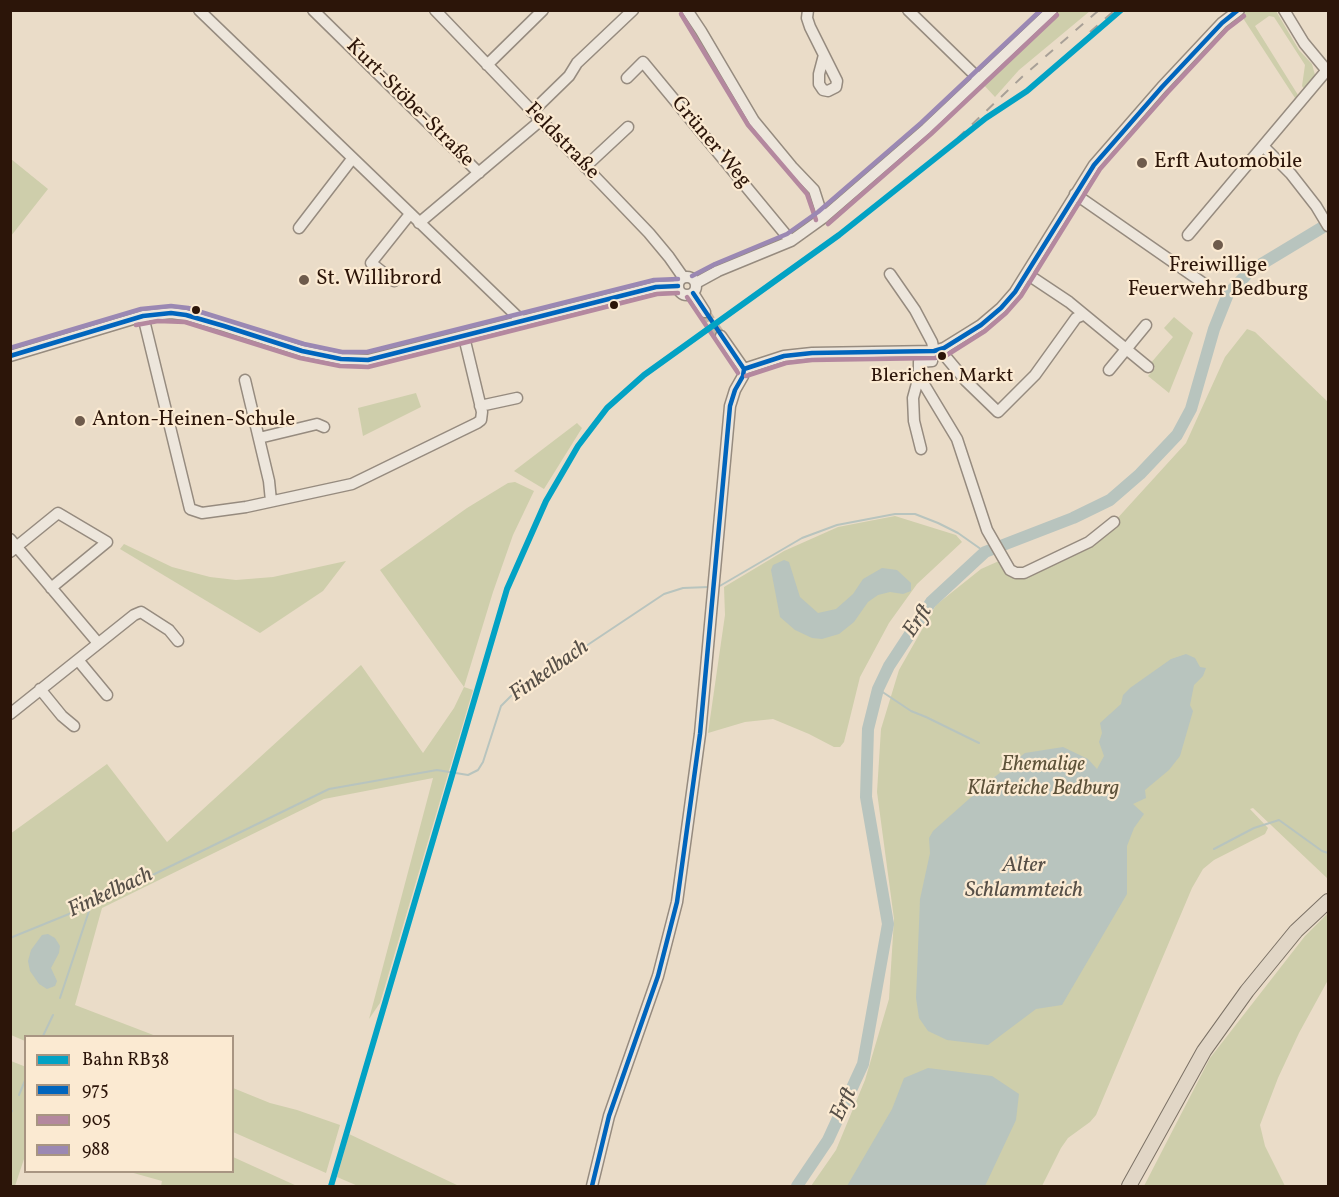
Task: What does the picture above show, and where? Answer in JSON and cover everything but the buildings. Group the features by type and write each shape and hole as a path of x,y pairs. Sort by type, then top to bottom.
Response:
{"main road":[{"path":"1129,1186 1204,1051 1247,991 1296,931 1329,901"}],"street":[{"name":"Kurt-Stöbe-Straße","path":"313,10 479,173"},
{"path":"487,65 543,10"},
{"path":"532,112 633,10"},
{"path":"687,10 754,121 814,190 823,218"},
{"path":"808,10 807,18 824,55"},
{"path":"908,10 980,80"},
{"path":"705,312 694,288 718,271 790,241 823,218 980,80 1052,10"},
{"path":"744,369 784,356 812,353 937,350 981,325 1001,308 1027,274 1075,194 1101,157 1222,23 1239,10"},
{"path":"1188,235 1328,71 1304,43 1284,10"},
{"path":"202,12 523,322"},
{"name":"Feldstraße","path":"440,12 487,65 649,233 680,282 682,294 688,295 694,288 690,277 680,282"},
{"name":"Grüner Weg","path":"627,78 643,62 790,241"},
{"path":"419,223 540,121"},
{"path":"585,167 628,127"},
{"path":"1263,146 1291,174 1329,226"},
{"path":"299,228 352,159"},
{"path":"1075,194 1203,283"},
{"path":"394,281 371,264 410,214"},
{"path":"890,274 915,310 937,350 998,412 1028,383 1076,318 1083,315"},
{"path":"1027,274 1069,302 1148,367"},
{"path":"10,356 157,313 186,315 302,351 341,359 368,360 680,282"},
{"path":"143,316 190,509 202,513 246,507 352,484 477,423 481,420 480,406 464,337"},
{"path":"1109,370 1146,325"},
{"path":"592,1186 609,1116 661,966 677,902 699,734 730,406 744,369 721,336"},
{"path":"921,449 912,409 915,386 919,376 919,362 932,361 937,350"},
{"path":"919,376 957,439 989,534 1010,570 1024,573 1089,542 1114,522"},
{"path":"245,380 269,481 271,501"},
{"path":"480,406 517,398"},
{"path":"259,438 317,424 324,427"},
{"path":"51,588 107,542 58,513 13,546 98,644"},
{"path":"10,714 134,615 141,612 169,630 178,640"},
{"path":"78,660 107,695"},
{"path":"40,689 62,716 74,726"}],"green space":[{"path":"1056,11 1090,11 1019,70 995,97 982,83"},
{"path":"1247,11 1276,11 1299,50 1312,64 1315,75 1304,89 1302,86 1305,65 1274,17 1269,16 1255,26 1298,95 1295,98 1241,15"},
{"path":"11,159 48,189 11,236"},
{"path":"1174,317 1193,333 1169,393 1148,376 1155,368 1150,364 1173,337 1164,328"},
{"name":"Ehemalige Klärteiche Bedburg","path":"1247,329 1255,332 1328,402 1328,879 1253,808 1250,809 1268,828 1265,834 1214,860 1203,869 1192,888 1096,1115 1068,1138 1042,1186 811,1186 836,1150 865,1080 889,999 894,919 877,792 881,729 899,670 936,605 981,569 999,561 1006,573 1013,578 1021,578 1114,522 1186,443 1225,357"},
{"path":"416,393 421,407 363,436 358,408"},
{"path":"577,423 582,428 544,489 514,471"},
{"path":"515,482 534,491 513,535 464,687 380,570 467,508 508,483"},
{"path":"895,516 956,535 962,542 917,584 889,623 860,677 844,742 840,747 834,747 773,719 745,722 708,733 725,615 724,587 784,551 838,527"},
{"path":"124,544 172,567 210,577 236,580 273,577 346,561 323,591 260,633 120,549"},
{"path":"361,665 423,753 454,708 464,687 473,690 380,1003 369,1019 433,778 324,799 102,908 75,1005 153,1035 24,1035 24,1041 11,1035 10,834 107,764 167,842"},
{"path":"1328,913 1328,980 1299,1033 1260,1125 1265,1146 1285,1186 1144,1186 1210,1058 1305,936"},
{"path":"11,1061 24,1066 24,1159 15,1186 10,1186"},
{"path":"234,1088 270,1103 340,1125 326,1173 234,1132"},
{"path":"349,1134 459,1186 358,1186 337,1177"},
{"path":"234,1157 297,1186 161,1186 162,1181 134,1173 234,1173"}],"water":[{"path":"784,560 789,562 800,597 818,613 836,609 853,594 863,579 882,568 897,570 911,583 911,591 903,594 890,592 878,595 868,602 854,622 839,634 822,639 812,638 795,630 780,617 771,570 773,565"},
{"name":"Alter Schlammteich","path":"1186,654 1195,658 1200,667 1206,668 1203,676 1194,685 1190,705 1193,711 1180,756 1169,770 1145,790 1146,798 1133,804 1144,814 1134,828 1127,846 1127,894 1062,1005 1036,1009 988,1045 947,1040 928,1031 919,1018 916,998 920,899 930,853 929,838 933,831 1025,753 1063,747 1088,759 1097,769 1104,756 1099,742 1102,733 1100,723 1121,704 1123,695 1130,688 1171,659"},
{"path":"48,934 55,938 60,946 51,968 57,981 55,986 47,989 39,984 30,971 28,961 31,950 42,935"},
{"path":"928,1068 992,1076 1019,1094 1016,1120 985,1186 847,1186 892,1109 904,1078"}],"waterway":[{"name":"Erft","path":"797,1186 828,1140 863,1064 888,924 866,797 868,729 878,689 889,666 931,602 985,552 1073,518 1110,500 1140,474 1177,435 1191,409 1214,329 1228,294 1250,271 1328,224"},
{"name":"Finkelbach","path":"718,587 802,538 837,525 895,514 915,514 938,523 958,533 985,552"},
{"name":"Finkelbach","path":"10,938 91,905 329,789 437,770 468,775 478,770 483,762 501,706 511,696 664,594 683,588 709,587"},
{"path":"878,689 911,711 979,743"},
{"path":"1214,849 1254,828 1279,820 1328,853"},
{"path":"60,998 91,905"},
{"path":"43,1035 53,1015"},
{"path":"19,1095 24,1083"}],"tunnel":[{"path":"705,312 721,336"}],"railway":[{"path":"943,152 1022,77 1099,10"},
{"path":"1090,32 1115,10"}],"rail line":[{"name":"RB38","path":"331,1186 507,589 546,501 578,446 607,408 644,375 839,235 986,118 1027,91 1121,10"}],"transit line":[{"name":"988","path":"692,276 787,234 818,212 921,123 1041,10"},
{"name":"975","path":"744,369 784,356 812,353 934,351 944,348 981,325 1015,292 1094,165 1162,87 1222,23 1238,10"},
{"name":"905","path":"681,14 748,125 807,194 816,220"},
{"name":"905","path":"828,224 931,134 1057,15"},
{"name":"905","path":"746,376 786,363 812,360 935,358 947,355 985,331 1021,296 1100,169 1227,29 1244,16"},
{"name":"988","path":"10,348 141,309 171,306 188,308 304,344 342,352 367,352 654,280 678,279"},
{"name":"975","path":"10,356 143,316 171,313 224,326 302,351 341,359 368,360 656,287 678,286"},
{"name":"905","path":"136,325 158,321 185,322 300,358 340,366 368,367 657,294 678,293"},
{"name":"975","path":"693,293 744,369"},
{"name":"905","path":"687,297 738,373"},
{"name":"975","path":"592,1186 609,1116 658,976 677,902 700,734 730,406 744,369"}],"place":[{"name":"Erft Automobile","path":"1142,163"},
{"name":"Freiwillige Feuerwehr Bedburg","path":"1218,245"},
{"name":"St. Willibrord","path":"304,280"},
{"name":"Blerichen Markt","path":"942,356"},
{"name":"Anton-Heinen-Schule","path":"80,421"}]}
